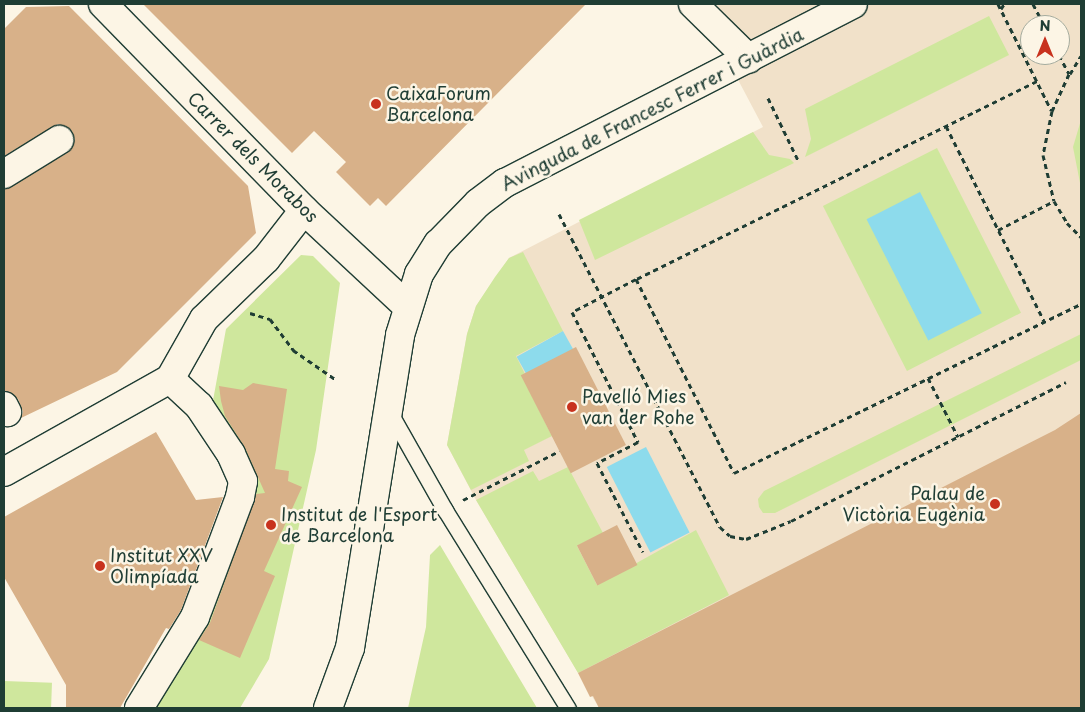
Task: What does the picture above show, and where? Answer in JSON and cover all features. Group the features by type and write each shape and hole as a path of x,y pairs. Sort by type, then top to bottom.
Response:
{"street":[{"name":"Carrer dels Morabos","path":"103,4 304,210 407,306"},
{"path":"693,4 749,59"},
{"name":"Avinguda de Francesc Ferrer i Guàrdia","path":"328,708 350,648 386,406 407,306 419,274 438,244 478,203 505,183 749,59 852,4"},
{"path":"4,174 60,140"},
{"path":"4,472 170,379 204,319 266,259 304,210"},
{"path":"139,708 195,617 240,497 243,481 231,454 200,406 170,379"}],"lane":[{"path":"386,406 445,510 568,708"}],"path":[{"path":"998,4 1052,111"},
{"path":"1000,9 1004,4"},
{"path":"1081,56 1069,74 1052,111 1043,155 1054,201 1067,223 1081,237"},
{"path":"1064,65 1069,74"},
{"path":"644,552 597,463 638,442 572,312 1037,81"},
{"path":"768,98 798,160"},
{"path":"946,126 1044,321"},
{"path":"998,230 1054,201"},
{"path":"559,214 720,527 730,536 746,539 759,536 1066,382"},
{"path":"636,279 734,473 1081,304"},
{"path":"244,311 270,319 293,350 335,379"},
{"path":"928,378 958,437"},
{"path":"479,492 559,451"}],"shaded area":[{"path":"698,4 1081,4 1081,708 599,708 476,500 447,445 467,334 476,306 509,258 763,127"}],"green space":[{"path":"989,16 1009,55 805,157 811,139 805,109"},
{"path":"1081,120 1081,188 1073,147"},
{"path":"753,132 769,155 790,159 794,163 595,260 579,220"},
{"path":"937,148 1021,313 907,371 823,206"},
{"path":"523,252 563,331 516,356 525,374 522,376 552,436 524,450 529,461 471,490 447,445 467,334 476,306 495,277 509,258"},
{"path":"301,255 313,256 340,283 316,450 269,659 240,708 153,708 253,511 250,477 212,406 226,329"},
{"path":"1081,334 1081,360 775,513 763,513 759,507 758,499 764,491"},
{"path":"568,467 603,533 577,546 597,585 696,530 729,595 578,673 476,500 533,471 539,481"},
{"path":"440,545 537,708 408,708 426,627 430,555"},
{"path":"4,681 52,683 51,708 4,708"}],"water":[{"path":"920,192 982,313 928,340 867,219"},
{"path":"563,331 573,349 527,375 517,357"},
{"path":"646,447 690,533 650,553 607,467"}],"building":[{"name":"CaixaForum Barcelona","path":"143,4 586,4 386,206 378,198 370,206 336,172 346,162 314,131 292,153"},
{"path":"69,6 248,186 256,233 117,372 21,418 23,412 18,399 4,391 4,190 67,153 75,139 67,127 58,124 4,156 4,29 26,7"},
{"name":"Pavelló Mies van der Rohe","path":"576,347 626,445 571,473 521,375"},
{"name":"Institut de l'Esport de Barcelona","path":"253,383 287,389 275,469 289,471 288,481 302,487 264,571 275,576 240,658 199,640 210,623 256,494 265,493 245,448 225,416 219,386 243,390"},
{"name":"Palau de Victòria Eugènia","path":"1081,413 1081,708 599,708 593,696 590,697 578,673 1055,430"},
{"name":"Institut XXV Olimpíada","path":"156,432 196,500 223,497 181,610 169,629 166,628 120,708 66,708 66,685 4,577 4,517"},
{"path":"617,525 637,565 597,586 577,545"}],"place":[{"name":"CaixaForum Barcelona","path":"376,104"},
{"name":"Pavelló Mies van der Rohe","path":"572,407"},
{"name":"Palau de Victòria Eugènia","path":"995,504"},
{"name":"Institut de l'Esport de Barcelona","path":"271,525"},
{"name":"Institut XXV Olimpíada","path":"100,566"}]}
